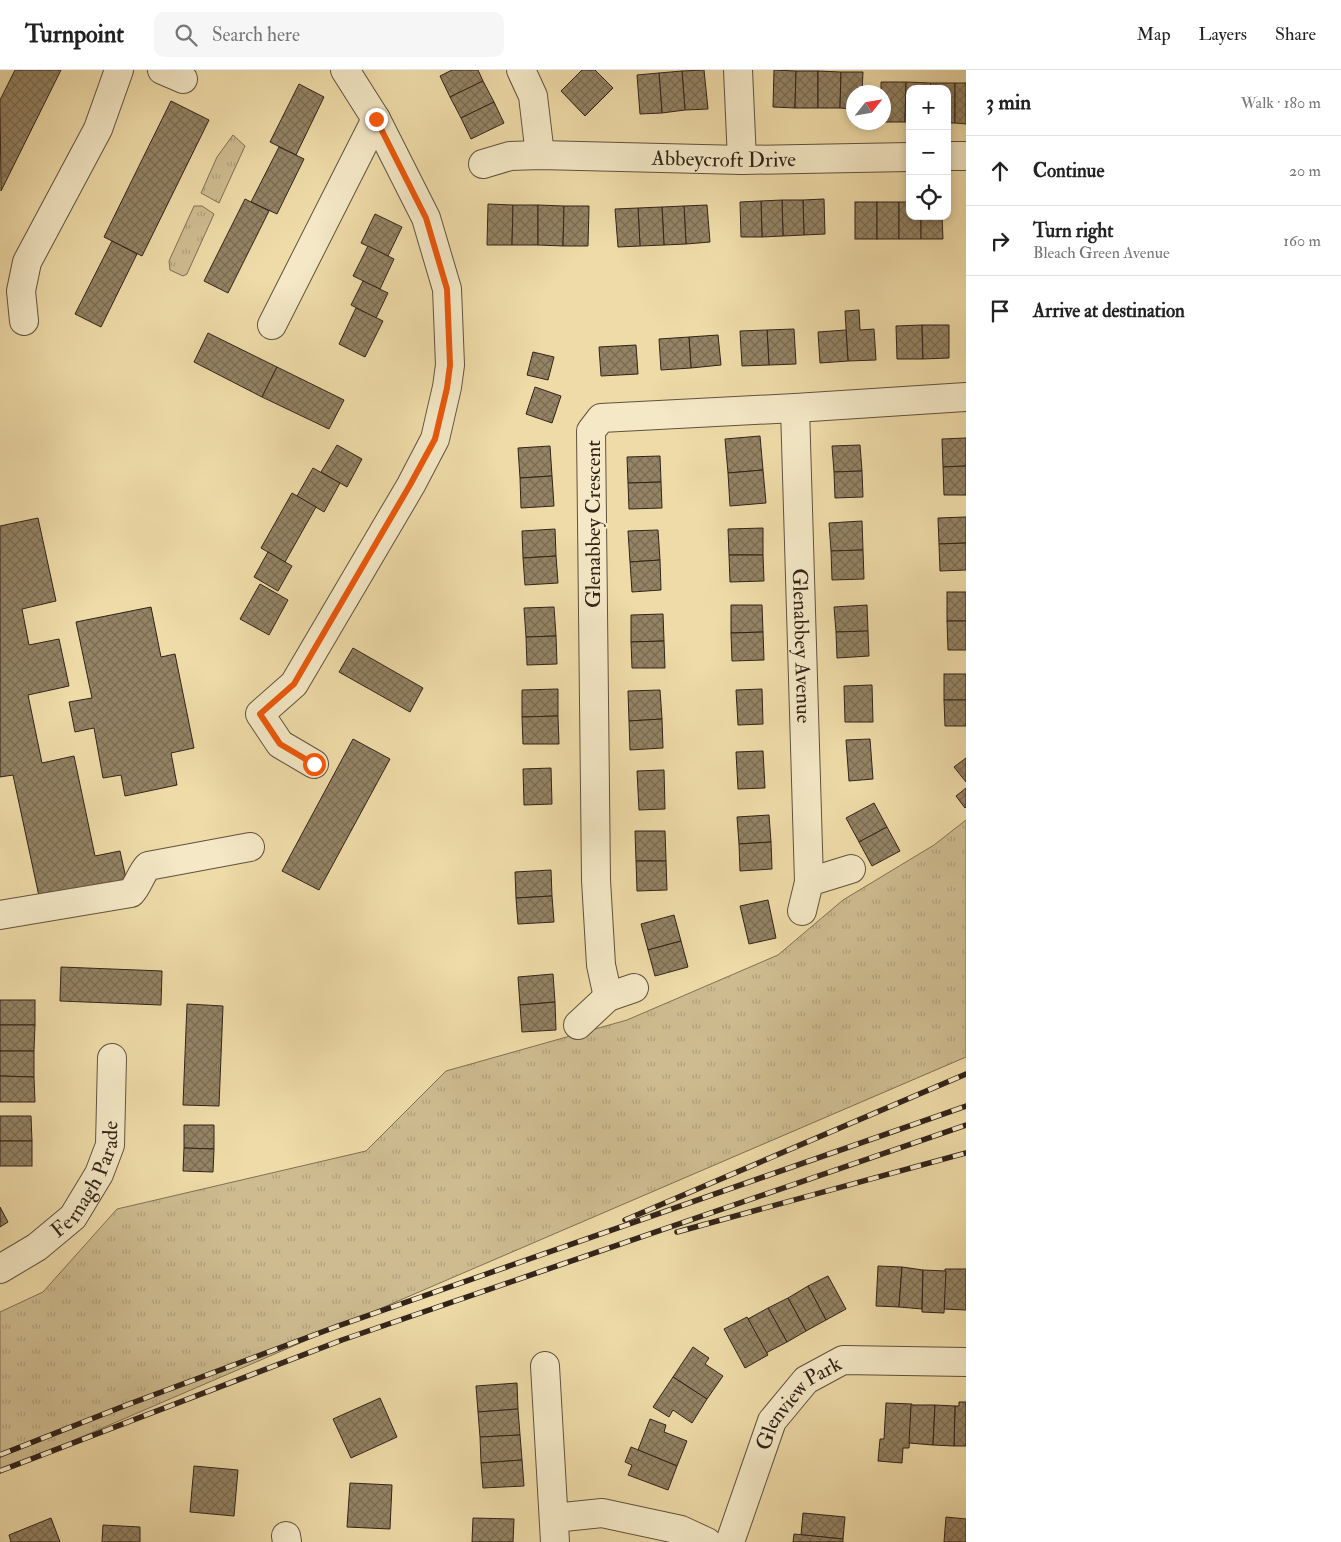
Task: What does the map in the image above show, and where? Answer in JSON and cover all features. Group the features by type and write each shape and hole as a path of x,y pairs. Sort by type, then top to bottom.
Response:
{"street":[{"path":"24,321 21,291 27,262 98,129 118,70"},
{"path":"314,764 280,744 260,714 294,684 410,485 435,439 447,388 450,365 447,289 426,218 376,119 345,70"},
{"path":"521,70 533,96 540,156"},
{"path":"738,70 742,160"},
{"path":"272,325 376,119"},
{"name":"Abbeycroft Drive","path":"483,164 510,156 742,160 906,157"},
{"path":"951,156 966,156"},
{"name":"Glenabbey Crescent","path":"608,997 601,965 596,880 591,431 601,418 966,397"},
{"name":"Glenabbey Avenue","path":"795,408 809,882 802,911"},
{"path":"0,915 131,893 139,885 142,874 148,866 250,847"},
{"path":"809,882 851,869"},
{"path":"578,1025 608,997 634,988"},
{"name":"Fernagh Parade","path":"0,1269 37,1247 73,1216 99,1174 110,1145 112,1058"},
{"name":"Glenview Park","path":"730,1542 772,1421 806,1380 843,1360 966,1362"},
{"path":"545,1366 554,1530 602,1513 681,1530 707,1542"}],"green space":[{"path":"233,135 245,146 219,203 201,193 217,157"},
{"path":"194,206 202,206 214,214 187,274 183,276 170,270 169,261"},
{"path":"966,820 966,1057 0,1472 0,1312 43,1292 117,1209 366,1151 446,1071 627,1020 778,955 843,900 934,845"}],"building":[{"path":"15,70 61,70 1,191 0,100"},
{"path":"452,70 478,70 483,81 450,97 440,76"},
{"path":"582,70 595,70 613,88 585,116 561,91"},
{"path":"704,70 708,109 685,110 682,71"},
{"path":"774,70 796,71 795,108 773,107"},
{"path":"682,71 685,110 662,113 659,73"},
{"path":"796,71 818,71 818,108 795,108"},
{"path":"818,71 841,72 840,108 818,108"},
{"path":"841,72 863,72 862,85 846,85 846,108 840,108"},
{"path":"659,73 662,113 640,114 637,75"},
{"path":"483,81 494,102 461,118 450,97"},
{"path":"881,82 906,82 905,122 891,122 891,85 881,85"},
{"path":"906,82 931,83 931,85 906,85 905,122"},
{"path":"931,83 955,83 955,123 951,123 951,85 931,85"},
{"path":"955,83 966,83 966,124 955,123"},
{"path":"299,84 324,97 296,155 270,142"},
{"path":"171,101 209,120 142,256 104,237"},
{"path":"494,102 504,123 471,139 461,118"},
{"path":"279,147 304,159 277,214 251,202"},
{"path":"245,199 269,211 228,293 204,281"},
{"path":"824,199 825,234 804,235 803,200"},
{"path":"782,200 803,200 804,235 783,236"},
{"path":"782,200 783,236 762,237 761,201"},
{"path":"761,201 762,237 741,237 740,202"},
{"path":"855,202 877,202 877,239 855,239"},
{"path":"877,202 899,202 899,239 877,239"},
{"path":"899,202 906,202 906,220 921,220 921,239 899,239"},
{"path":"488,204 513,205 512,245 487,245"},
{"path":"513,205 538,205 538,245 512,245"},
{"path":"538,205 564,206 563,246 538,245"},
{"path":"707,205 710,242 686,244 684,206"},
{"path":"564,206 589,206 588,246 563,246"},
{"path":"684,206 686,244 664,245 662,207"},
{"path":"662,207 664,245 640,246 638,208"},
{"path":"638,208 640,246 618,247 615,209"},
{"path":"375,214 402,227 388,256 361,243"},
{"path":"921,220 942,220 943,239 921,239"},
{"path":"112,241 137,254 101,327 75,314"},
{"path":"368,246 394,259 380,289 353,276"},
{"path":"363,281 388,293 376,318 351,305"},
{"path":"356,308 383,321 365,357 339,344"},
{"path":"859,310 860,330 874,329 876,360 848,361 845,311"},
{"path":"922,325 923,359 897,359 896,326"},
{"path":"922,325 949,325 949,358 923,359"},
{"path":"794,329 796,364 769,365 767,330"},
{"path":"767,330 769,365 742,366 740,331"},
{"path":"846,330 848,361 820,363 818,332"},
{"path":"208,333 277,367 262,397 194,362"},
{"path":"718,335 721,365 691,368 689,337"},
{"path":"689,337 691,368 661,370 659,339"},
{"path":"636,345 638,374 601,376 599,347"},
{"path":"533,352 554,357 548,380 527,375"},
{"path":"277,367 344,400 329,429 262,397"},
{"path":"535,387 561,396 552,423 526,414"},
{"path":"760,436 763,470 728,473 725,439"},
{"path":"966,438 966,466 943,467 942,439"},
{"path":"337,445 362,459 347,487 321,472"},
{"path":"860,445 862,471 834,472 832,446"},
{"path":"550,446 552,476 520,478 518,448"},
{"path":"660,456 661,482 628,483 627,457"},
{"path":"966,466 966,495 944,495 943,467"},
{"path":"313,468 340,483 324,512 297,496"},
{"path":"763,470 766,503 730,506 728,473"},
{"path":"862,471 863,497 835,498 834,472"},
{"path":"552,476 554,506 521,508 520,478"},
{"path":"661,482 662,508 629,509 628,483"},
{"path":"292,493 316,507 285,562 261,548"},
{"path":"966,517 966,543 939,544 938,518"},
{"path":"38,518 56,601 22,609 29,645 59,639 69,686 28,695 42,763 74,756 95,856 120,851 127,883 40,901 13,775 0,777 0,526"},
{"path":"862,521 863,550 831,551 829,523"},
{"path":"763,528 763,555 729,555 728,529"},
{"path":"555,529 556,556 523,558 522,531"},
{"path":"658,530 660,560 630,562 628,531"},
{"path":"966,543 966,570 940,571 939,544"},
{"path":"863,550 864,579 832,580 831,551"},
{"path":"268,552 292,566 278,591 254,577"},
{"path":"729,555 763,555 764,581 730,582"},
{"path":"556,556 558,583 525,585 523,558"},
{"path":"660,560 661,590 632,592 630,562"},
{"path":"260,584 288,600 269,635 240,619"},
{"path":"947,592 966,592 966,621 947,621"},
{"path":"731,605 762,605 763,632 731,633"},
{"path":"867,605 868,631 836,632 834,607"},
{"path":"151,607 161,657 175,654 194,748 171,753 177,785 125,796 121,775 103,778 94,728 75,732 69,702 92,698 76,622"},
{"path":"554,607 556,636 526,637 524,608"},
{"path":"663,614 664,641 631,642 631,615"},
{"path":"947,621 966,621 966,650 948,650"},
{"path":"868,631 869,656 837,658 836,632"},
{"path":"763,632 764,660 732,661 731,633"},
{"path":"556,636 557,664 527,665 526,637"},
{"path":"664,641 665,668 632,668 631,642"},
{"path":"353,648 423,688 410,712 339,672"},
{"path":"944,674 966,674 966,700 944,700"},
{"path":"872,685 873,722 845,722 844,686"},
{"path":"558,689 558,716 522,717 522,690"},
{"path":"762,689 763,724 738,725 736,690"},
{"path":"660,690 662,719 629,721 628,691"},
{"path":"944,700 966,700 966,726 945,726"},
{"path":"558,716 559,744 523,744 522,717"},
{"path":"662,719 663,748 630,750 629,721"},
{"path":"353,739 390,759 319,890 282,871"},
{"path":"870,739 873,779 849,781 846,740"},
{"path":"763,751 765,788 738,789 736,752"},
{"path":"966,758 966,782 954,767"},
{"path":"551,768 552,804 524,805 523,769"},
{"path":"664,770 665,809 639,810 637,771"},
{"path":"966,788 966,807 965,808 956,796"},
{"path":"874,803 887,827 859,842 846,818"},
{"path":"769,815 771,842 739,844 737,817"},
{"path":"887,827 900,851 872,866 859,842"},
{"path":"635,831 665,831 666,861 636,861"},
{"path":"771,842 772,869 740,871 739,844"},
{"path":"636,861 666,861 667,890 637,891"},
{"path":"551,870 552,896 516,898 515,872"},
{"path":"552,896 554,922 518,924 516,898"},
{"path":"768,900 776,938 749,944 740,906"},
{"path":"674,915 681,941 648,950 641,924"},
{"path":"681,941 688,967 655,976 648,950"},
{"path":"61,967 162,971 161,1005 60,1001"},
{"path":"553,974 555,1002 520,1005 518,977"},
{"path":"0,1000 35,1000 35,1025 0,1025"},
{"path":"555,1002 556,1030 522,1032 520,1005"},
{"path":"187,1004 223,1006 219,1106 183,1105"},
{"path":"0,1025 35,1025 34,1051 0,1051"},
{"path":"0,1051 34,1051 34,1077 0,1076"},
{"path":"0,1076 34,1077 35,1102 0,1102"},
{"path":"0,1116 31,1116 32,1141 0,1141"},
{"path":"184,1125 214,1125 214,1149 184,1148"},
{"path":"0,1141 32,1141 32,1166 0,1166"},
{"path":"184,1148 214,1149 213,1172 183,1171"},
{"path":"0,1207 8,1222 0,1227"},
{"path":"878,1266 902,1267 899,1307 876,1306"},
{"path":"902,1267 923,1270 922,1309 899,1307"},
{"path":"945,1269 966,1269 966,1310 944,1309"},
{"path":"923,1270 946,1271 944,1313 922,1312"},
{"path":"828,1276 846,1309 826,1320 808,1286"},
{"path":"808,1286 826,1320 806,1331 788,1298"},
{"path":"788,1298 806,1331 787,1342 768,1308"},
{"path":"768,1308 787,1342 766,1353 748,1319"},
{"path":"747,1317 768,1355 745,1368 724,1329"},
{"path":"693,1347 709,1358 705,1364 723,1376 707,1399 673,1377"},
{"path":"673,1377 707,1399 692,1423 673,1410 669,1417 653,1407"},
{"path":"517,1383 518,1409 478,1412 476,1386"},
{"path":"380,1398 397,1437 351,1458 333,1419"},
{"path":"959,1402 966,1402 966,1446 954,1446 955,1406 959,1406"},
{"path":"886,1403 912,1404 909,1448 903,1448 902,1463 878,1461 880,1439 884,1439"},
{"path":"911,1405 935,1405 933,1445 909,1443"},
{"path":"935,1405 955,1406 954,1446 933,1445"},
{"path":"518,1409 520,1435 480,1437 478,1412"},
{"path":"650,1419 666,1425 664,1432 687,1441 677,1466 638,1450"},
{"path":"520,1435 522,1460 481,1463 480,1437"},
{"path":"631,1447 677,1466 668,1490 628,1475 632,1465 625,1462"},
{"path":"522,1460 524,1486 483,1488 481,1463"},
{"path":"194,1466 238,1470 234,1516 190,1512"},
{"path":"350,1483 392,1485 390,1529 347,1527"},
{"path":"803,1513 845,1517 843,1539 801,1535"},
{"path":"946,1517 966,1519 966,1542 944,1542"},
{"path":"51,1518 60,1542 11,1542 9,1535"},
{"path":"473,1518 514,1519 513,1542 472,1542"},
{"path":"103,1525 140,1527 140,1542 102,1542"},
{"path":"794,1534 843,1539 843,1542 793,1542"}],"railway":[{"path":"625,1220 966,1074"},
{"path":"0,1455 124,1406 338,1326 966,1106"},
{"path":"0,1471 342,1340 966,1125"},
{"path":"677,1232 966,1153"}],"route":[{"path":"314,764 280,744 260,714 294,684 410,485 435,439 447,388 450,365 447,289 426,218 376,119"}]}
